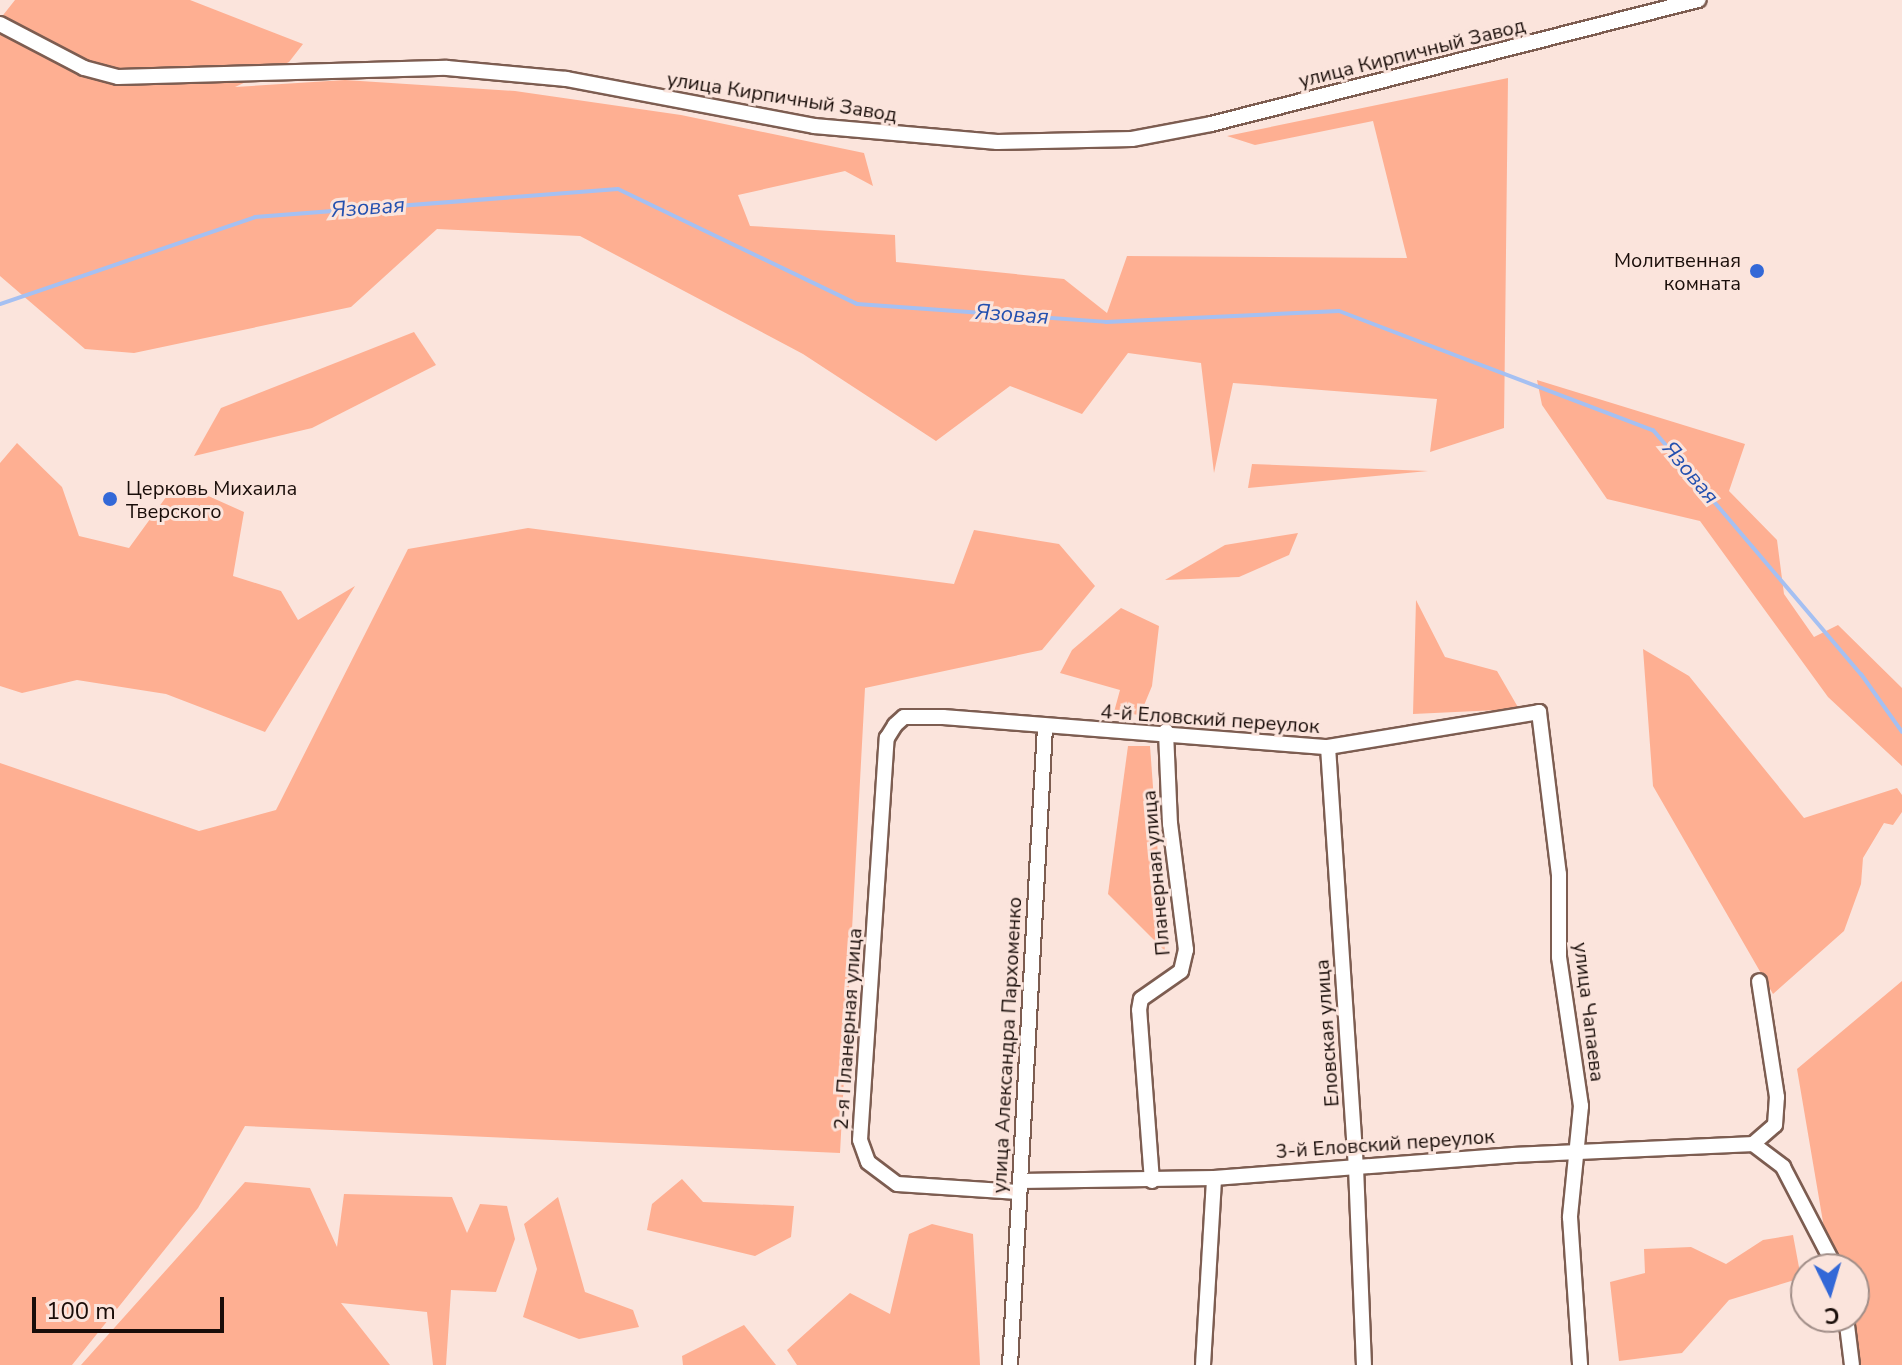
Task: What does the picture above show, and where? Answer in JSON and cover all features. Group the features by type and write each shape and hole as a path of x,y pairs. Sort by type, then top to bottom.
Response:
{"street":[{"name":"улица Кирпичный Завод","path":"0,24 84,68 118,77 447,68 566,79 814,126 949,141 1012,141 1132,139 1211,124 1698,0"},
{"name":"4-й Еловский переулок","path":"887,738 904,717 1045,727 1166,731 1328,747 1539,712"},
{"name":"улица Чапаева","path":"1539,712 1559,874 1559,957 1581,1106 1570,1217 1580,1365"},
{"name":"улица Александра Пархоменко","path":"1010,1365 1045,727"},
{"name":"Планерная улица","path":"1152,1181 1139,1010 1141,999 1181,971 1186,950 1170,824 1166,731"},
{"name":"2-я Планерная улица","path":"887,738 860,1140 868,1162 897,1184 1019,1186"},
{"name":"Еловская улица","path":"1328,747 1356,1167 1364,1365"},
{"path":"1759,981 1777,1097 1775,1125 1753,1144 1783,1167 1828,1253"},
{"name":"3-й Еловский переулок","path":"1019,1186 1214,1178 1575,1152 1753,1144"},
{"path":"1203,1365 1214,1178"},
{"path":"1848,1333 1852,1365"}],"shaded area":[{"path":"15,0 190,0 303,44 289,62 235,87 345,80 515,91 681,115 864,153 873,186 845,171 738,195 750,226 895,235 896,262 1064,279 1107,313 1127,256 1407,258 1373,121 1255,145 1227,136 1508,78 1504,428 1430,452 1437,399 1233,383 1214,473 1201,363 1128,353 1082,414 1010,386 936,441 803,354 580,236 437,229 351,307 134,353 85,349 0,276 0,19"},
{"path":"414,332 436,365 312,428 194,456 221,408"},
{"path":"1537,380 1745,444 1729,491 1777,540 1784,594 1814,637 1838,625 1902,688 1902,766 1828,697 1700,521 1607,499 1542,405"},
{"path":"17,443 62,487 79,536 129,548 177,482 244,512 233,576 281,591 298,620 355,586 265,732 166,694 77,680 22,693 0,686 0,463"},
{"path":"1252,464 1428,471 1248,488"},
{"path":"528,528 954,584 974,530 1059,544 1095,586 1042,650 865,688 840,1153 245,1126 198,1208 72,1365 0,1365 0,763 199,831 276,810 408,549"},
{"path":"1298,533 1289,555 1239,577 1165,580 1225,545"},
{"path":"1416,600 1445,657 1497,671 1519,709 1413,714"},
{"path":"1121,608 1159,626 1152,686 1140,715 1114,712 1120,690 1060,673 1072,650"},
{"path":"1643,649 1689,676 1804,818 1897,788 1902,795 1902,812 1893,825 1884,823 1863,858 1861,884 1844,931 1773,994 1653,786"},
{"path":"1128,746 1150,746 1165,951 1108,894"},
{"path":"1902,981 1902,1365 1845,1365 1841,1333 1870,1333 1870,1253 1828,1253 1797,1069"},
{"path":"682,1179 703,1202 794,1206 791,1237 755,1256 647,1230 652,1204"},
{"path":"245,1182 310,1188 337,1247 344,1194 452,1197 467,1233 480,1204 507,1206 515,1239 496,1292 451,1290 446,1365 433,1365 427,1312 341,1303 390,1365 81,1365"},
{"path":"558,1197 585,1292 633,1310 639,1327 579,1339 523,1317 537,1269 524,1224"},
{"path":"932,1224 973,1234 980,1365 797,1365 787,1350 850,1293 890,1314 909,1234"},
{"path":"1793,1235 1796,1253 1790,1253 1790,1281 1729,1300 1682,1353 1619,1361 1610,1282 1645,1273 1644,1249 1691,1247 1726,1264 1763,1240"},
{"path":"744,1325 776,1365 683,1365 682,1356"}],"waterway":[{"name":"Язовая","path":"0,304 255,217 618,189 857,304 1106,322 1339,311 1653,430 1861,674 1902,732"}],"place":[{"name":"Молитвенная комната","path":"1757,271"},
{"name":"Церковь Михаила Тверского","path":"110,499"}]}
